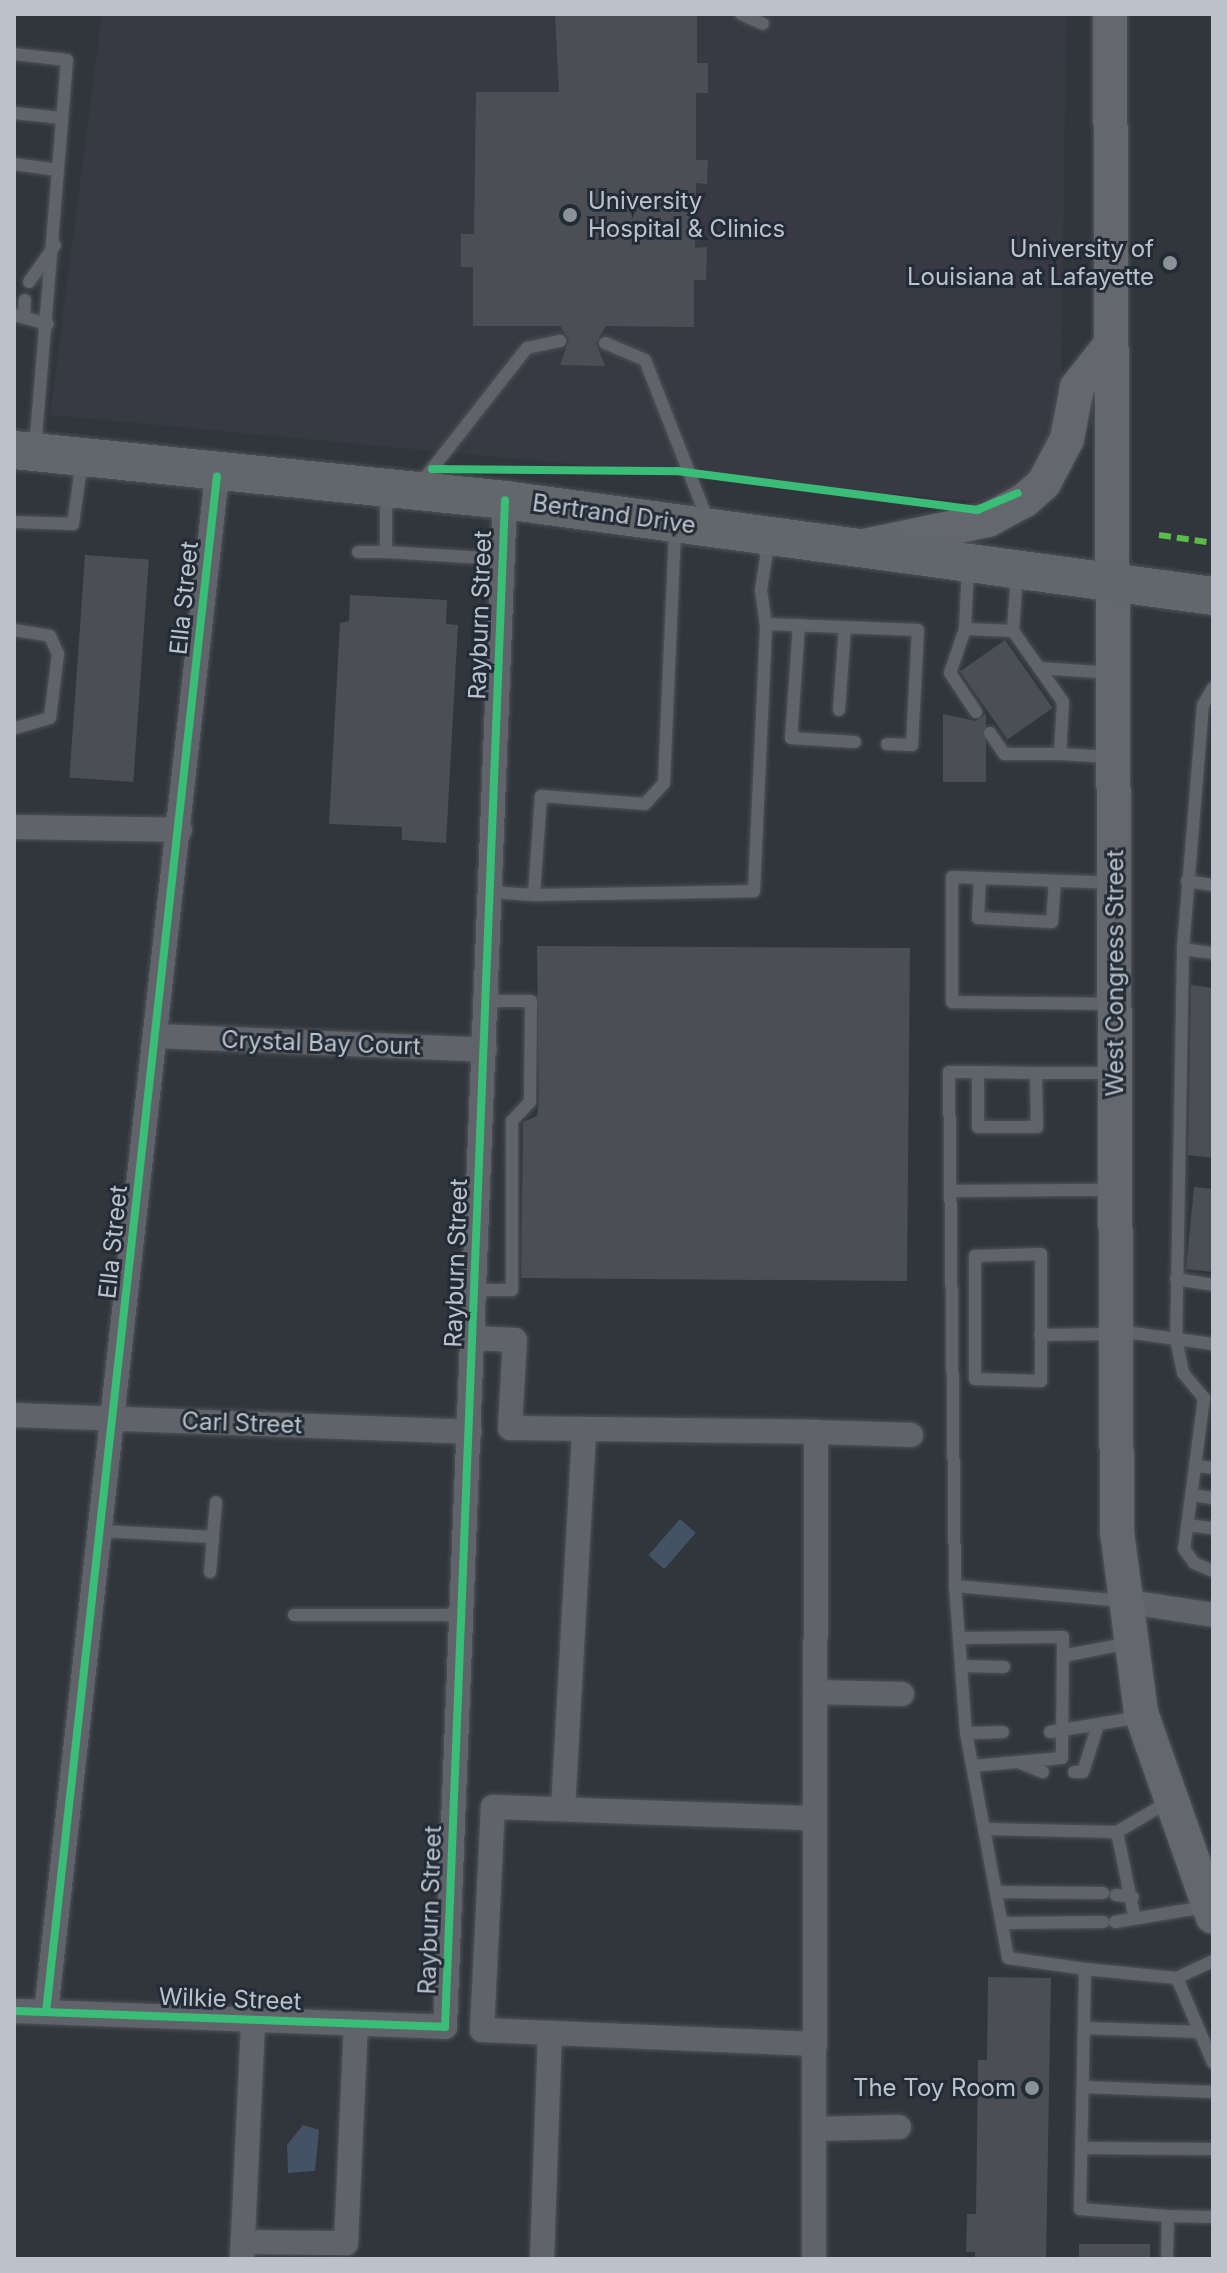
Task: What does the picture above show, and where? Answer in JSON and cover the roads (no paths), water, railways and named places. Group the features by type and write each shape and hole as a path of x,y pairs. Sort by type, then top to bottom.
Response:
{"main road":[{"name":"West Congress Street","path":"1110,14 1111,583 1116,883 1114,1333 1123,1601 1143,1717 1168,1802 1211,1912"},
{"path":"859,547 988,520 1025,500 1044,483 1067,439 1077,387 1111,344"},
{"name":"Bertrand Drive","path":"19,452 217,476 505,500 1213,596"}],"street":[{"name":"Ella Street","path":"46,2012 217,476"},
{"name":"Rayburn Street","path":"445,2027 505,500"},
{"path":"14,827 180,830"},
{"name":"Crystal Bay Court","path":"157,1036 485,1050"},
{"path":"473,1338 515,1340 510,1428 911,1435"},
{"name":"Carl Street","path":"14,1415 470,1432"},
{"path":"563,1809 584,1431"},
{"path":"814,2259 816,1432"},
{"path":"1123,1601 1213,1615"},
{"path":"815,1692 902,1694"},
{"path":"454,1805 815,1818"},
{"path":"493,1807 482,2030 814,2044"},
{"path":"449,1932 487,1934"},
{"name":"Wilkie Street","path":"14,2011 445,2027"},
{"path":"253,2020 243,2251 346,2243 356,2024"},
{"path":"542,2259 550,2033"},
{"path":"814,2129 899,2127"}],"lane":[{"path":"741,14 763,24"},
{"path":"14,54 67,60 48,324 19,452"},
{"path":"14,113 62,118"},
{"path":"14,164 58,170"},
{"path":"29,282 56,243"},
{"path":"25,300 19,316 48,324"},
{"path":"386,552 400,491 527,348 560,341"},
{"path":"534,895 541,796 645,804 664,783 692,525 645,360 605,343"},
{"path":"14,522 73,524 82,461"},
{"path":"490,892 534,895 754,891 766,624 761,590 769,535"},
{"path":"358,552 501,559"},
{"path":"968,563 965,629 950,673 967,690 976,712"},
{"path":"1017,570 1013,631 1022,654 1039,668 1113,673"},
{"path":"766,624 918,630 912,745 887,744"},
{"path":"799,625 791,738 855,742"},
{"path":"839,710 845,627"},
{"path":"965,629 1013,631"},
{"path":"14,630 50,636 58,654 50,718 14,728"},
{"path":"1039,668 1043,685 1063,702 1060,754"},
{"path":"1213,688 1203,705 1187,881 1176,1279 1176,1339 1183,1373 1209,1399 1207,1429 1195,1466 1184,1549 1213,1571"},
{"path":"990,733 1004,754 1114,758"},
{"path":"1116,883 952,877 952,1002 1116,1004"},
{"path":"980,878 978,918 1052,922 1055,881"},
{"path":"1187,881 1213,885"},
{"path":"1183,949 1213,953"},
{"path":"475,1290 512,1290 512,1121 530,1102 531,1001 487,1001"},
{"path":"1116,1073 949,1072 955,1586 966,1733 1008,1958 1177,1978 1213,1961"},
{"path":"978,1072 978,1127 1037,1127 1036,1073"},
{"path":"482,1121 512,1121"},
{"path":"951,1191 1115,1189"},
{"path":"1041,1254 1040,1335 1041,1381 975,1379 975,1256 1041,1254"},
{"path":"1176,1279 1213,1285"},
{"path":"1040,1335 1114,1333 1213,1344"},
{"path":"1195,1466 1213,1468"},
{"path":"1191,1495 1213,1498"},
{"path":"210,1572 216,1502"},
{"path":"1187,1525 1211,1528"},
{"path":"101,1531 213,1537"},
{"path":"955,1586 1123,1601"},
{"path":"294,1615 462,1615"},
{"path":"960,1638 1063,1637 1056,1732 1062,1758 972,1766"},
{"path":"1059,1663 1129,1643"},
{"path":"961,1666 1004,1667"},
{"path":"1056,1732 1097,1728 1143,1717"},
{"path":"1074,1772 1083,1772 1097,1728"},
{"path":"966,1733 1003,1732"},
{"path":"1018,1762 1043,1772"},
{"path":"985,1829 1117,1832 1168,1802"},
{"path":"1117,1832 1133,1897 1134,1915"},
{"path":"996,1892 1133,1897"},
{"path":"1002,1923 1109,1922 1134,1915 1163,1919 1211,1912"},
{"path":"1085,1969 1080,2209 1213,2217"},
{"path":"1177,1978 1213,2063"},
{"path":"1084,2028 1200,2032"},
{"path":"1083,2087 1213,2092"},
{"path":"1082,2148 1213,2149"},
{"path":"1167,2259 1168,2216"}],"water":[{"path":"680,1519 696,1533 664,1569 649,1555"},
{"path":"303,2125 319,2130 315,2171 288,2173 287,2145"}],"place":[{"name":"University Hospital & Clinics","path":"570,215"},
{"name":"University of Louisiana at Lafayette","path":"1170,263"},
{"name":"The Toy Room","path":"1032,2088"}]}
